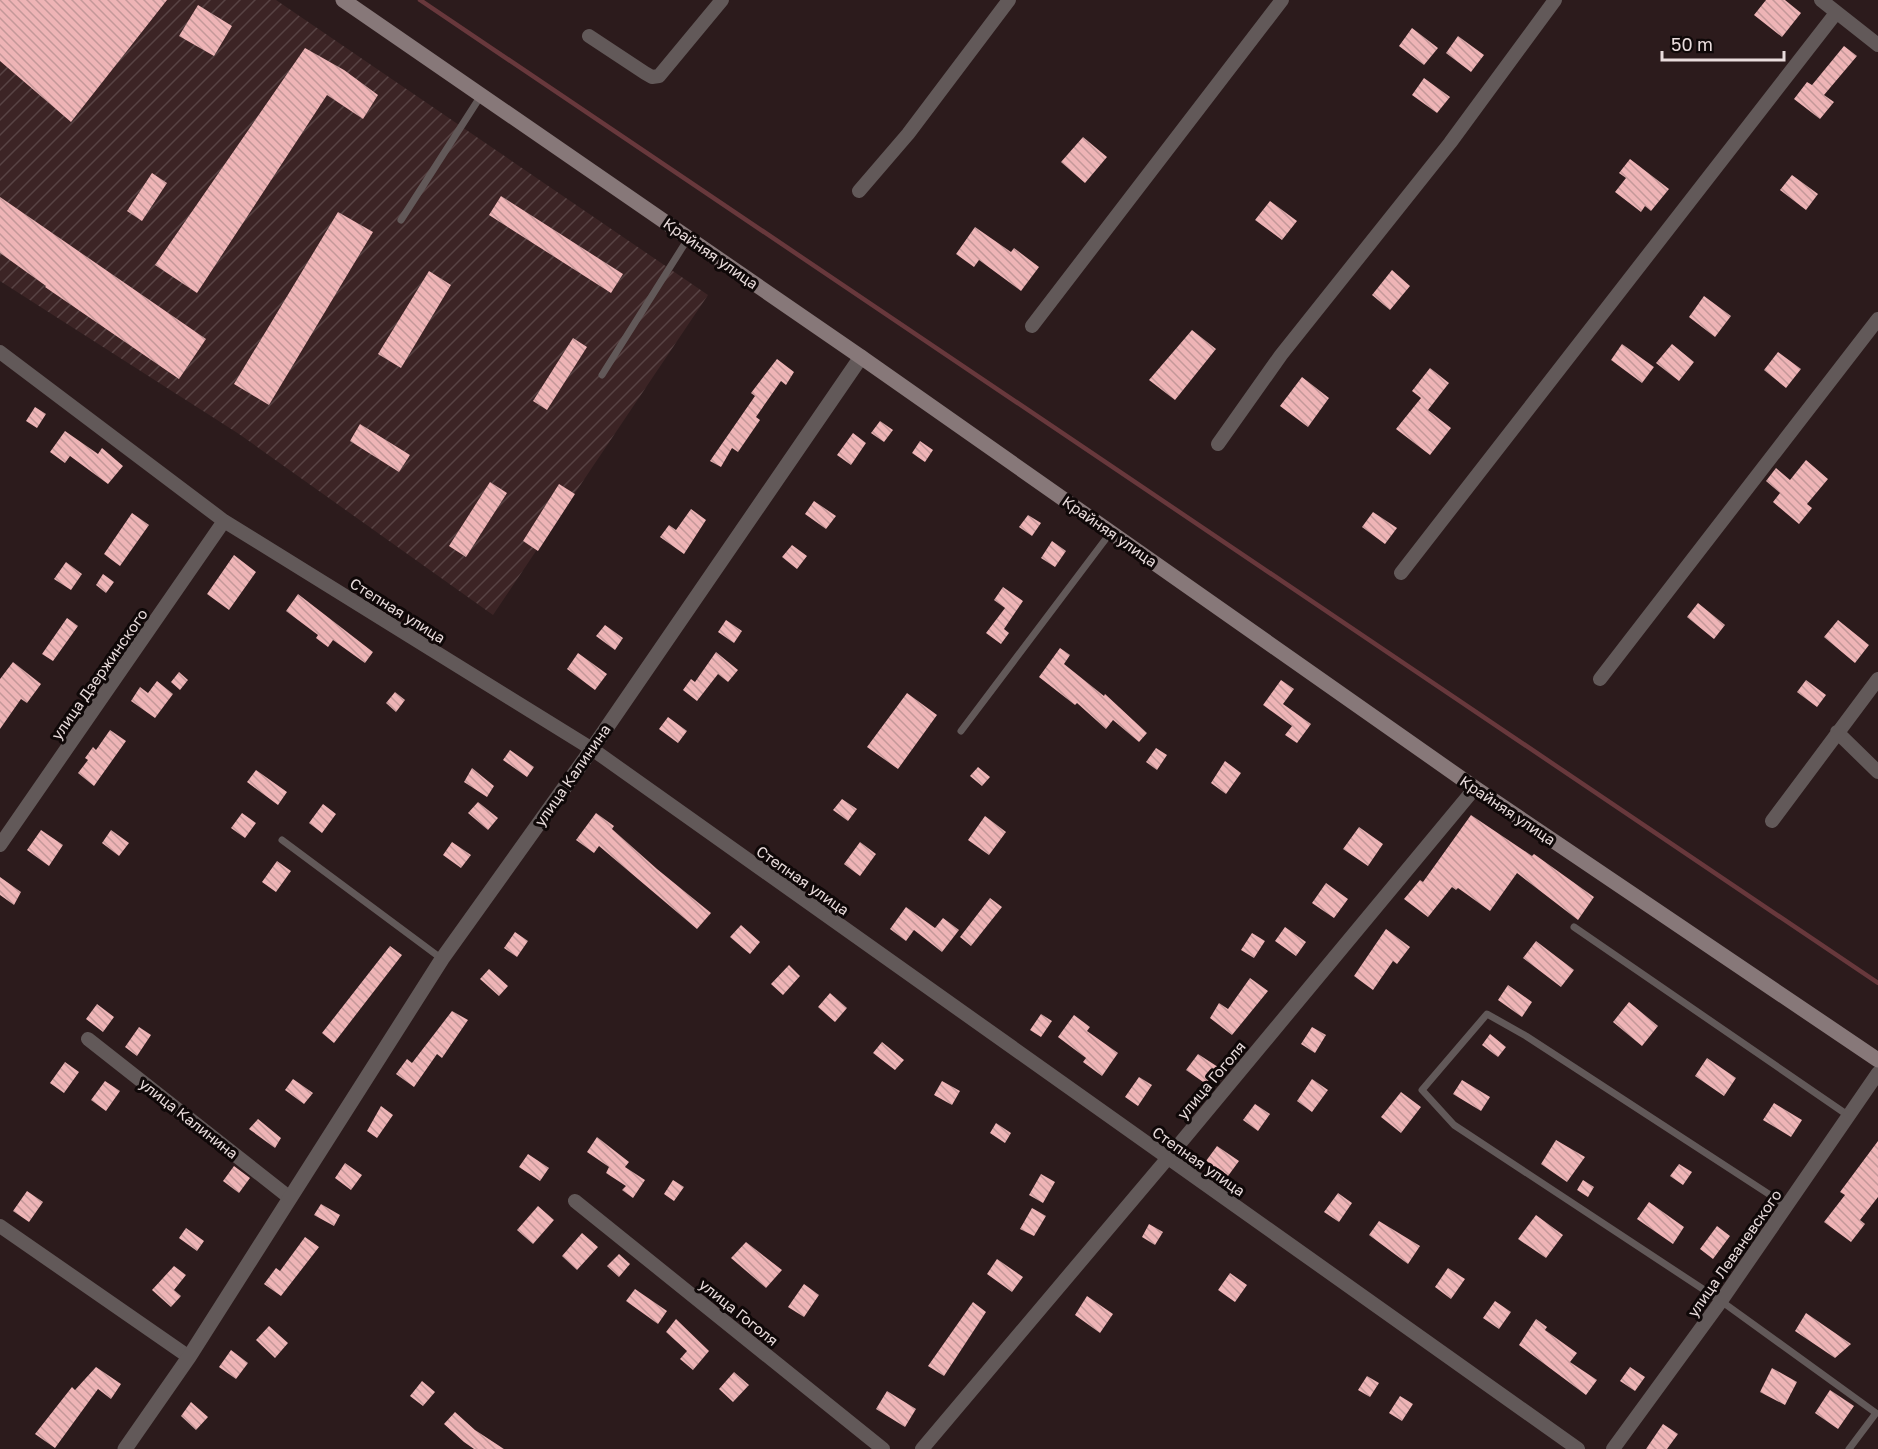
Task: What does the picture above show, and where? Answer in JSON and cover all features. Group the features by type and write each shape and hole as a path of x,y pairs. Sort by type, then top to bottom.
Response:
{"main road":[{"name":"Крайняя улица","path":"343,0 689,237 1475,788 1878,1060"}],"street":[{"path":"590,36 645,73 659,76 722,0"},
{"path":"859,191 908,134 1009,0"},
{"path":"1032,326 1282,0"},
{"path":"1218,444 1281,355 1449,143 1554,0"},
{"path":"1821,0 1878,45"},
{"path":"1401,573 1836,13"},
{"path":"1600,679 1878,319"},
{"name":"Степная улица","path":"0,352 224,521 592,749 1578,1449"},
{"name":"улица Калинина","path":"125,1449 189,1357 442,959 592,749 861,357"},
{"name":"улица Дзержинского","path":"0,845 224,521"},
{"path":"1772,821 1878,679"},
{"path":"1837,732 1878,772"},
{"name":"улица Гоголя","path":"925,1448 1475,788"},
{"name":"улица Калинина","path":"88,1039 290,1198"},
{"name":"улица Леваневского","path":"1613,1449 1721,1301 1850,1117 1878,1073"},
{"name":"улица Гоголя","path":"574,1201 883,1449"},
{"path":"0,1226 189,1357"}],"lane":[{"path":"401,220 482,94"},
{"path":"602,375 689,237"},
{"path":"961,731 1111,532"},
{"path":"282,840 442,959"},
{"path":"1574,927 1850,1117"},
{"path":"1787,1206 1527,1036 1487,1014 1422,1090 1454,1125 1721,1301 1876,1413 1849,1449"}],"shaded area":[{"path":"0,0 276,0 708,295 493,615 239,434 0,281"}],"building":[{"path":"0,0 167,0 71,122 0,61"},
{"path":"1766,0 1785,0 1801,13 1782,37 1754,15"},
{"path":"198,5 232,26 214,56 179,36"},
{"path":"1412,28 1438,48 1424,65 1399,46"},
{"path":"1458,36 1484,55 1471,72 1446,53"},
{"path":"1844,46 1857,56 1824,95 1834,102 1820,119 1794,99 1807,82 1812,85"},
{"path":"305,48 344,70 378,95 363,119 327,95 197,293 155,265"},
{"path":"1424,78 1450,97 1437,113 1412,95"},
{"path":"1083,137 1107,157 1085,183 1061,162"},
{"path":"1630,159 1669,189 1651,211 1645,206 1641,212 1615,192 1626,178 1619,173"},
{"path":"152,173 167,183 142,221 127,211"},
{"path":"1792,175 1818,194 1806,210 1780,190"},
{"path":"501,196 623,274 611,293 489,215"},
{"path":"0,197 206,339 179,379 45,287 0,253"},
{"path":"1270,201 1297,221 1282,240 1255,220"},
{"path":"338,212 373,232 269,405 234,384"},
{"path":"975,227 1011,252 1014,248 1039,267 1021,291 979,260 974,267 956,254"},
{"path":"1392,270 1410,286 1390,310 1372,295"},
{"path":"429,271 451,285 401,368 378,354"},
{"path":"1704,296 1731,316 1715,337 1689,317"},
{"path":"1192,330 1216,349 1175,400 1149,380"},
{"path":"573,338 587,347 547,410 533,401"},
{"path":"1622,344 1654,367 1642,383 1611,360"},
{"path":"1672,344 1694,362 1679,381 1656,363"},
{"path":"1778,352 1801,369 1786,388 1764,370"},
{"path":"777,359 794,372 786,385 781,381 756,417 760,420 738,452 732,448 721,467 710,461 755,396 751,393"},
{"path":"1430,368 1449,383 1428,410 1451,428 1430,455 1396,429 1421,398 1412,391"},
{"path":"1302,377 1329,398 1308,427 1280,406"},
{"path":"35,407 46,414 37,428 26,421"},
{"path":"880,421 893,430 884,442 871,433"},
{"path":"360,424 410,455 399,472 350,441"},
{"path":"65,431 98,454 102,448 123,466 108,484 70,456 65,463 50,452"},
{"path":"853,433 866,443 851,465 837,455"},
{"path":"920,441 933,450 925,462 912,453"},
{"path":"1806,460 1828,479 1807,504 1812,508 1799,524 1773,502 1780,493 1766,481 1776,468 1790,480"},
{"path":"490,482 507,493 466,557 449,546"},
{"path":"559,484 575,494 538,551 523,541"},
{"path":"814,501 836,516 826,529 805,514"},
{"path":"691,509 706,520 684,554 660,537 669,525 676,530"},
{"path":"1373,512 1397,528 1385,544 1362,527"},
{"path":"132,513 149,525 120,566 104,554"},
{"path":"1028,515 1041,523 1032,536 1019,527"},
{"path":"1052,541 1066,551 1055,567 1041,558"},
{"path":"792,545 807,556 797,569 782,557"},
{"path":"234,555 256,572 229,610 207,594"},
{"path":"66,562 82,574 71,590 54,579"},
{"path":"103,574 114,582 106,593 96,585"},
{"path":"1003,587 1023,601 1004,629 1009,633 1001,644 986,633 1005,608 994,600"},
{"path":"298,594 373,652 365,663 333,640 328,647 316,638 318,635 286,611"},
{"path":"1698,603 1725,625 1714,639 1687,617"},
{"path":"67,618 78,626 53,661 42,654"},
{"path":"726,620 742,631 734,643 718,632"},
{"path":"1838,620 1869,645 1855,663 1824,637"},
{"path":"605,625 623,638 615,650 596,636"},
{"path":"1060,648 1070,655 1064,664 1104,696 1105,694 1147,733 1139,742 1113,720 1106,729 1077,703 1075,705 1039,677"},
{"path":"716,652 738,670 728,682 718,674 697,701 683,690 691,679 695,682"},
{"path":"578,653 607,674 595,690 567,669"},
{"path":"13,662 41,684 27,703 21,699 0,729 0,679"},
{"path":"179,672 188,680 180,690 171,682"},
{"path":"1281,680 1294,689 1283,704 1311,724 1297,743 1285,735 1292,726 1263,705"},
{"path":"1806,680 1826,695 1817,707 1797,692"},
{"path":"157,681 173,694 155,718 131,701 140,687 148,693"},
{"path":"395,692 405,700 396,712 386,703"},
{"path":"907,693 937,715 898,769 867,747"},
{"path":"668,717 687,731 678,743 659,729"},
{"path":"110,730 126,741 94,786 78,773 88,760 85,758 93,747 96,750"},
{"path":"1156,748 1167,755 1157,770 1146,762"},
{"path":"510,750 534,767 527,777 503,760"},
{"path":"1225,761 1241,773 1226,794 1211,783"},
{"path":"978,767 990,777 982,786 970,776"},
{"path":"472,768 494,786 487,797 464,782"},
{"path":"256,770 287,792 278,805 247,782"},
{"path":"842,799 857,809 848,821 833,810"},
{"path":"478,802 498,818 488,830 468,813"},
{"path":"323,804 336,814 322,833 309,823"},
{"path":"242,813 256,823 245,838 231,828"},
{"path":"596,813 614,826 612,829 657,869 711,913 697,929 599,846 594,853 576,840"},
{"path":"1471,815 1532,856 1534,854 1594,897 1578,920 1517,873 1490,911 1458,888 1456,890 1452,887 1428,917 1404,899 1420,880 1423,882"},
{"path":"985,816 1006,832 989,855 968,840"},
{"path":"1359,827 1383,844 1368,866 1343,849"},
{"path":"41,830 63,845 49,866 27,850"},
{"path":"111,830 129,843 119,856 102,843"},
{"path":"452,842 471,855 461,868 443,855"},
{"path":"860,842 876,854 860,876 844,864"},
{"path":"277,861 291,871 276,892 262,882"},
{"path":"0,877 21,892 14,905 0,895"},
{"path":"1326,883 1348,899 1334,918 1312,903"},
{"path":"990,898 1002,907 971,946 960,937"},
{"path":"906,907 935,928 943,918 959,930 942,952 914,930 906,941 890,929"},
{"path":"741,925 760,942 750,954 730,937"},
{"path":"1285,927 1306,942 1296,956 1275,941"},
{"path":"1386,929 1410,947 1397,964 1393,961 1373,990 1354,976"},
{"path":"515,932 528,941 517,957 504,948"},
{"path":"1252,933 1265,941 1254,958 1241,950"},
{"path":"1536,941 1574,970 1561,987 1523,958"},
{"path":"390,946 402,955 334,1043 322,1033"},
{"path":"789,965 800,976 783,995 771,984"},
{"path":"489,969 508,986 499,996 480,979"},
{"path":"1250,978 1268,991 1232,1035 1210,1018 1219,1003 1228,1009"},
{"path":"1508,985 1532,1002 1522,1017 1498,1000"},
{"path":"830,993 847,1008 835,1022 818,1007"},
{"path":"1629,1002 1658,1026 1642,1046 1613,1022"},
{"path":"97,1004 114,1017 103,1032 86,1019"},
{"path":"452,1011 468,1020 442,1058 437,1054 414,1087 396,1074 407,1059 412,1063"},
{"path":"1041,1014 1052,1021 1041,1037 1030,1030"},
{"path":"1074,1015 1090,1027 1087,1031 1118,1053 1102,1076 1083,1062 1086,1058 1058,1037"},
{"path":"139,1027 151,1035 137,1056 125,1047"},
{"path":"1312,1027 1326,1035 1315,1053 1301,1044"},
{"path":"1490,1034 1506,1047 1498,1057 1482,1045"},
{"path":"882,1042 904,1060 895,1070 873,1053"},
{"path":"1198,1054 1218,1067 1206,1084 1186,1070"},
{"path":"1707,1058 1736,1078 1724,1096 1695,1076"},
{"path":"65,1062 79,1072 64,1093 50,1083"},
{"path":"1139,1077 1152,1085 1138,1106 1125,1097"},
{"path":"293,1079 313,1093 304,1104 285,1090"},
{"path":"1312,1079 1328,1090 1312,1112 1297,1101"},
{"path":"1462,1080 1490,1097 1481,1111 1453,1094"},
{"path":"105,1081 120,1091 106,1111 91,1100"},
{"path":"942,1081 960,1091 952,1105 934,1095"},
{"path":"1401,1092 1421,1107 1401,1133 1381,1117"},
{"path":"1774,1103 1802,1120 1791,1137 1763,1120"},
{"path":"1255,1104 1270,1114 1258,1131 1243,1120"},
{"path":"381,1106 393,1115 377,1138 367,1131"},
{"path":"258,1119 281,1138 275,1148 249,1129"},
{"path":"996,1123 1011,1133 1005,1143 990,1133"},
{"path":"597,1137 629,1162 625,1167 645,1180 633,1198 622,1190 626,1186 606,1173 609,1167 587,1152"},
{"path":"1556,1140 1585,1157 1567,1182 1541,1164"},
{"path":"1878,1141 1878,1197 1860,1220 1865,1224 1851,1242 1824,1222 1845,1195 1840,1192"},
{"path":"1217,1146 1239,1161 1228,1176 1206,1161"},
{"path":"528,1154 549,1168 540,1181 519,1167"},
{"path":"345,1163 362,1175 351,1190 335,1178"},
{"path":"1679,1164 1692,1172 1683,1185 1670,1176"},
{"path":"234,1166 250,1178 239,1193 223,1181"},
{"path":"1041,1174 1055,1182 1043,1203 1029,1195"},
{"path":"673,1180 684,1187 674,1201 664,1194"},
{"path":"1583,1180 1594,1187 1588,1197 1577,1190"},
{"path":"27,1191 43,1202 29,1222 13,1211"},
{"path":"1338,1193 1352,1203 1339,1222 1324,1212"},
{"path":"1649,1202 1684,1227 1673,1244 1637,1219"},
{"path":"321,1204 340,1215 334,1226 314,1215"},
{"path":"538,1206 554,1220 533,1244 517,1230"},
{"path":"1032,1208 1046,1216 1034,1236 1020,1229"},
{"path":"1536,1215 1563,1235 1546,1258 1518,1239"},
{"path":"1379,1221 1420,1246 1408,1264 1369,1235"},
{"path":"1149,1224 1163,1232 1155,1245 1142,1237"},
{"path":"1717,1226 1730,1236 1713,1259 1700,1249"},
{"path":"186,1228 204,1241 197,1251 179,1238"},
{"path":"582,1233 598,1247 577,1270 562,1256"},
{"path":"305,1237 319,1247 281,1296 264,1284 276,1268 280,1271"},
{"path":"746,1242 782,1270 766,1288 731,1258"},
{"path":"619,1254 630,1264 619,1277 607,1266"},
{"path":"997,1259 1023,1277 1012,1292 987,1274"},
{"path":"174,1266 186,1275 174,1290 181,1296 171,1307 152,1290"},
{"path":"1448,1268 1465,1279 1451,1299 1435,1287"},
{"path":"1230,1273 1247,1285 1235,1302 1218,1290"},
{"path":"804,1284 819,1295 804,1317 788,1307"},
{"path":"635,1289 667,1311 658,1324 626,1301"},
{"path":"1087,1296 1113,1314 1100,1333 1075,1315"},
{"path":"1495,1301 1511,1312 1499,1329 1483,1318"},
{"path":"973,1302 986,1312 944,1376 928,1366"},
{"path":"1806,1313 1851,1344 1835,1358 1795,1331"},
{"path":"676,1319 709,1351 693,1370 680,1359 687,1351 666,1332"},
{"path":"1536,1319 1547,1327 1545,1330 1577,1353 1570,1362 1597,1380 1586,1395 1519,1345"},
{"path":"269,1326 288,1343 275,1358 256,1340"},
{"path":"231,1350 248,1363 236,1379 219,1367"},
{"path":"96,1367 121,1384 111,1399 98,1389 55,1448 35,1434 72,1387 75,1390"},
{"path":"1630,1367 1645,1377 1635,1391 1620,1381"},
{"path":"1772,1368 1797,1382 1785,1405 1760,1392"},
{"path":"734,1372 749,1385 733,1402 719,1389"},
{"path":"1367,1376 1379,1383 1370,1397 1358,1390"},
{"path":"422,1381 435,1392 423,1406 410,1396"},
{"path":"1830,1390 1854,1406 1838,1429 1815,1413"},
{"path":"887,1391 916,1409 905,1427 876,1409"},
{"path":"1400,1396 1413,1404 1402,1421 1389,1413"},
{"path":"191,1402 208,1417 196,1430 181,1416"},
{"path":"455,1412 475,1430 504,1449 474,1449 464,1442 444,1424"},
{"path":"1663,1424 1678,1434 1667,1449 1646,1449"}],"waterway":[{"path":"420,0 1878,983"}]}
